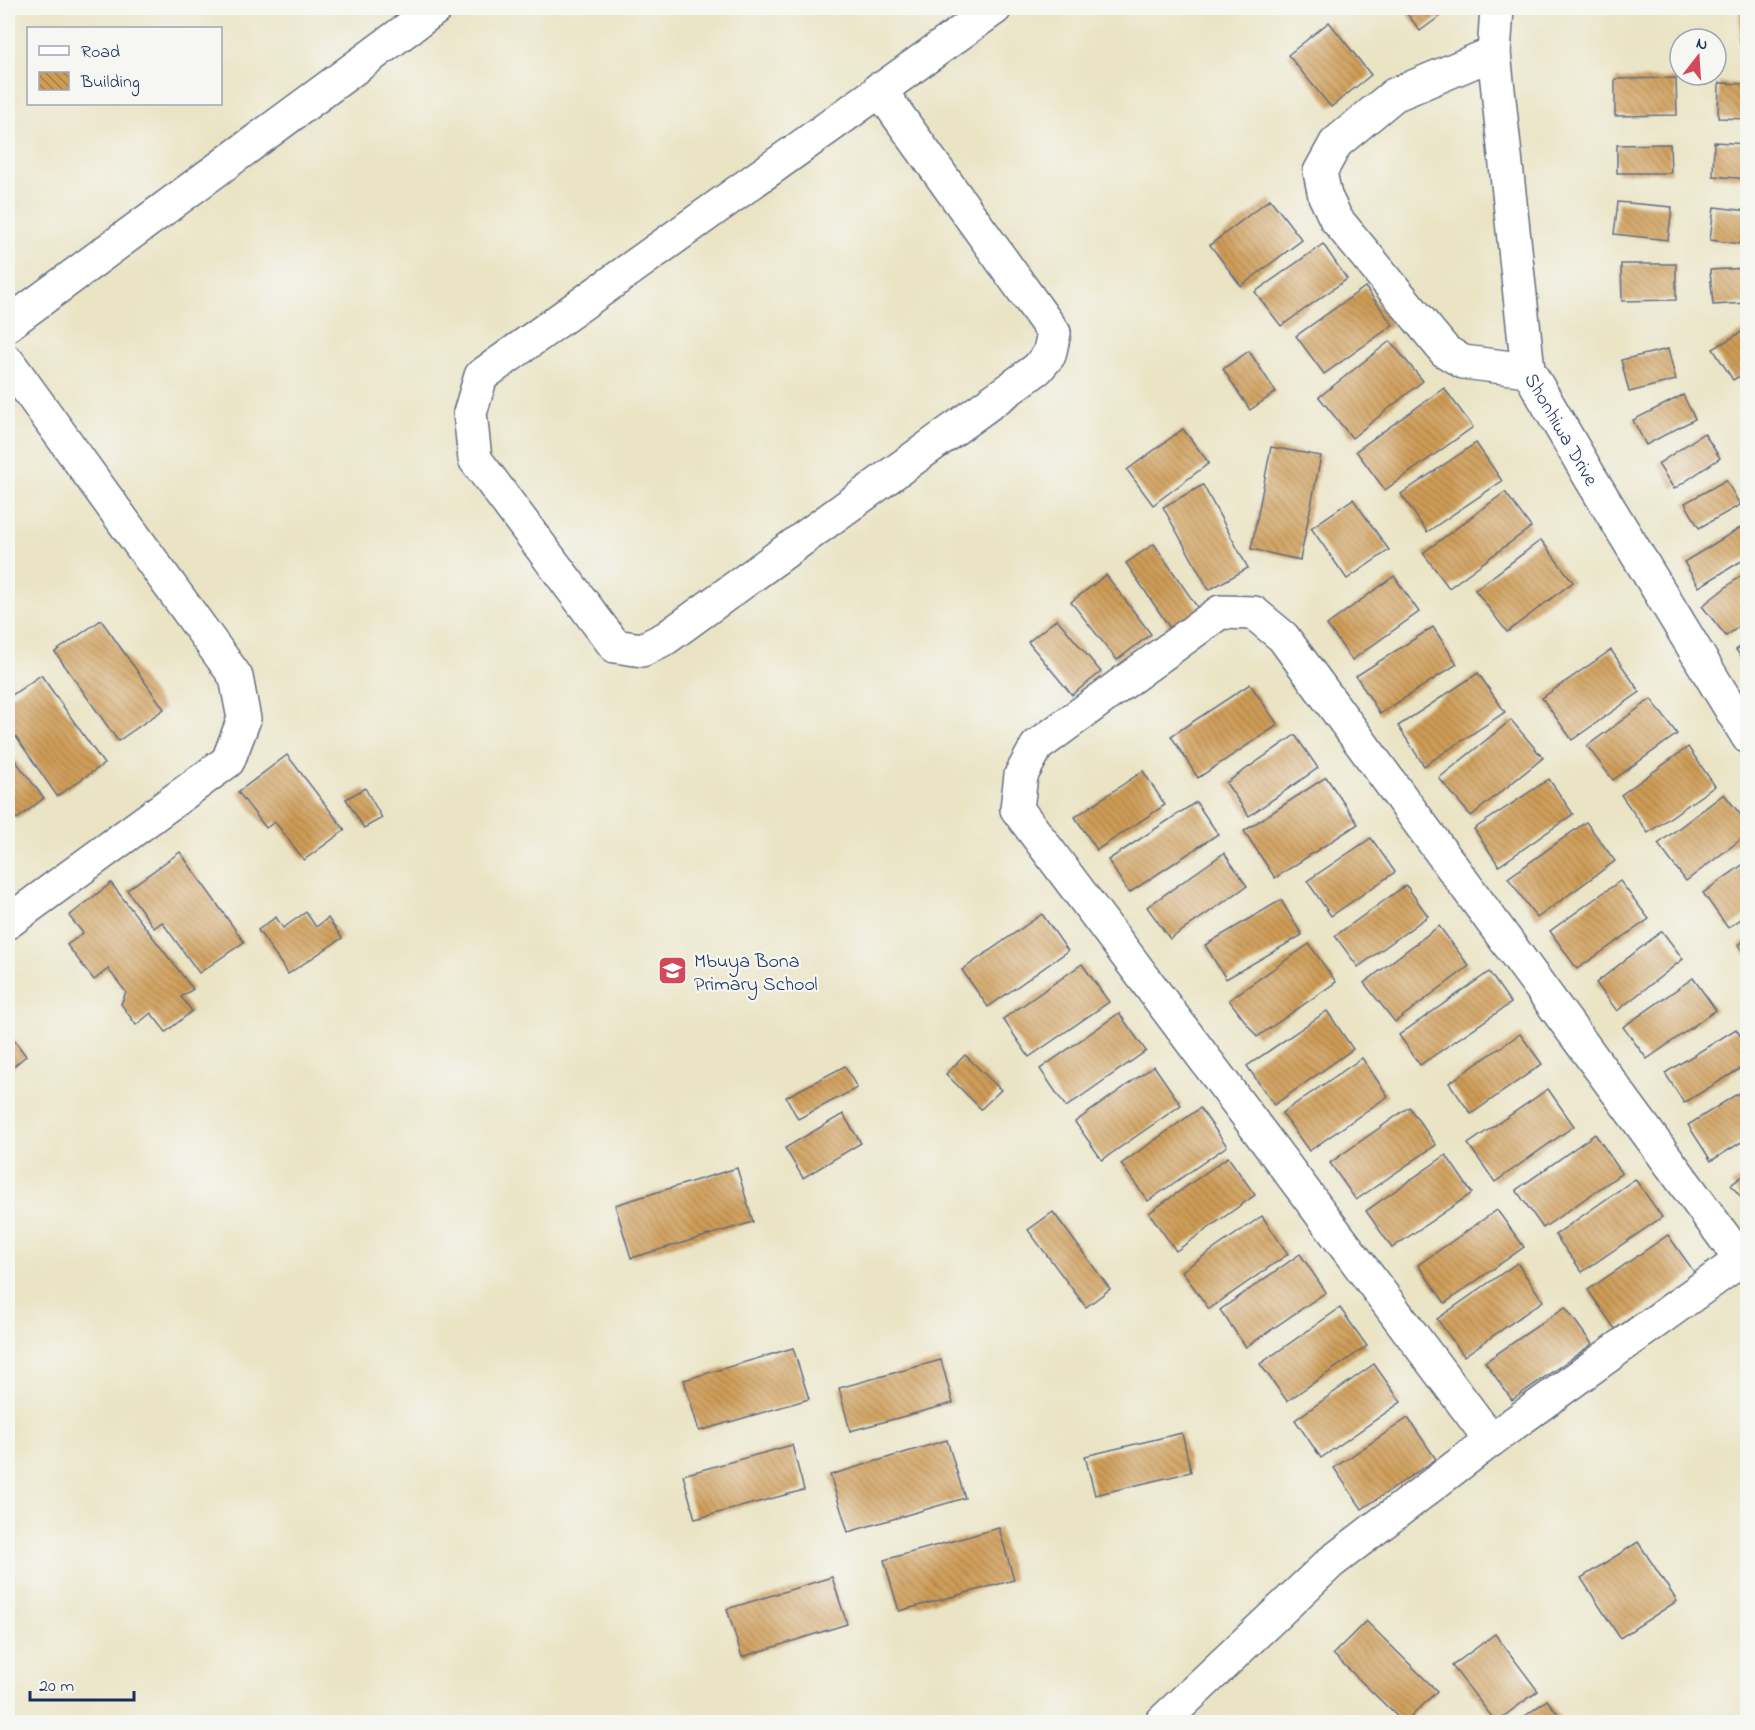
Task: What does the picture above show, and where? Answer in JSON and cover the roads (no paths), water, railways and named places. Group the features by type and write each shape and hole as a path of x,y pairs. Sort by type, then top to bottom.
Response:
{"street":[{"path":"8,324 436,8"},
{"path":"879,89 1053,333 1049,355 1037,369 666,638 642,650 615,646 475,459 470,413 481,376 879,89 995,8"},
{"name":"Shonhiwa Drive","path":"1497,8 1494,53 1528,370 1590,477 1748,737"},
{"path":"1494,53 1394,95 1336,143 1320,172 1325,196 1336,219 1445,351 1463,362 1528,370"},
{"path":"8,362 236,677 244,719 228,761 8,922"},
{"path":"1162,1722 1330,1563 1491,1440 1744,1257 1283,637 1254,613 1220,612 1037,746 1021,775 1017,809 1491,1440"}],"place":[{"name":"Mbuya Bona Primary School","path":"673,971"}]}
